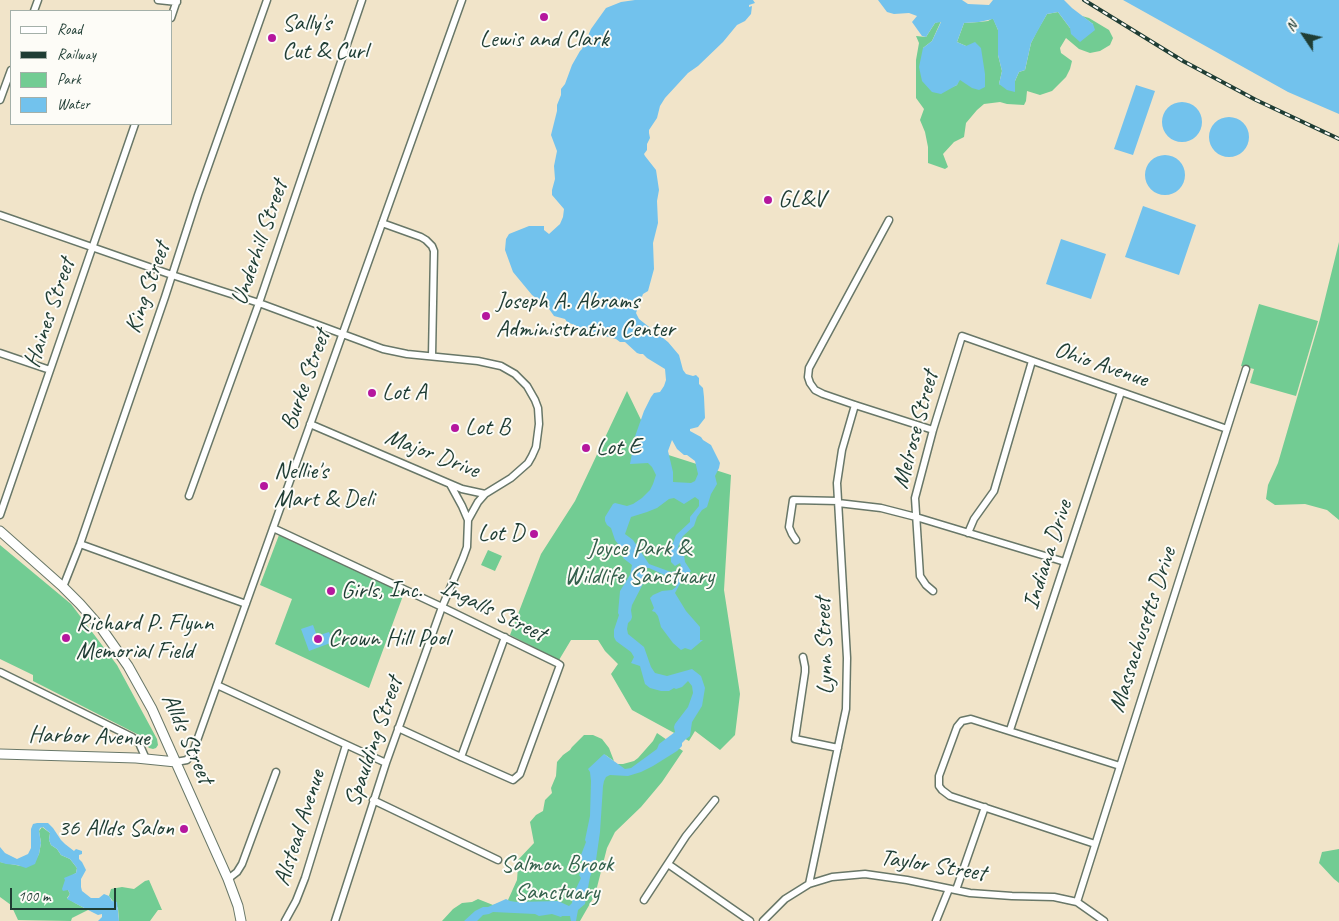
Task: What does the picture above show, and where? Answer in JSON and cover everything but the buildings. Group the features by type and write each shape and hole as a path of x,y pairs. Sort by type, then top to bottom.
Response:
{"street":[{"path":"158,0 177,1 172,15"},
{"name":"King Street","path":"63,587 80,544 198,195 267,0"},
{"name":"Underhill Street","path":"189,496 259,303 362,0"},
{"name":"Burke Street","path":"176,762 187,760 192,754 218,685 462,0"},
{"path":"0,100 8,89 10,76"},
{"name":"Haines Street","path":"0,515 135,125"},
{"name":"Major Drive","path":"0,215 259,303 383,349 407,354 478,361 501,366 515,374 527,386 535,400 539,416 539,433 536,447 528,463 511,478 484,494 469,492 310,424"},
{"path":"889,220 809,368 808,377 815,390 823,394 933,430"},
{"path":"382,223 421,237 430,242 432,246 434,258 432,356"},
{"name":"Ohio Avenue","path":"962,336 1227,429"},
{"name":"Melrose Street","path":"933,591 920,576 915,498 933,430 962,336"},
{"path":"0,353 50,370"},
{"path":"968,532 974,519 994,492 1032,361"},
{"name":"Massachusetts Drive","path":"1077,902 1246,369"},
{"name":"Indiana Drive","path":"1010,730 1121,392"},
{"name":"Lynn Street","path":"809,884 845,716 847,684 838,502 839,467 854,405"},
{"path":"450,484 468,520"},
{"name":"Spaulding Street","path":"335,921 398,728 442,607 465,552 468,520 484,494"},
{"path":"796,540 790,527 792,500 838,502 881,508 916,517 1065,562"},
{"name":"Ingalls Street","path":"273,528 558,663 560,666 520,774 513,780 461,757"},
{"name":"Allds Street","path":"0,531 63,587 97,623 128,666 152,709 176,762 228,879 242,921"},
{"path":"80,544 246,604"},
{"path":"398,728 461,757 505,637"},
{"path":"803,657 805,672 795,739 838,748"},
{"path":"0,672 132,737 140,743 146,758"},
{"path":"218,685 386,763"},
{"path":"1095,844 950,796 939,786 940,776 957,726 964,720 974,719 1120,766"},
{"name":"Alstead Avenue","path":"286,921 305,878 346,745"},
{"name":"Harbor Avenue","path":"0,754 146,758 176,762"},
{"path":"228,879 237,872 242,864 276,772"},
{"path":"373,800 498,860"},
{"path":"644,900 686,836 715,800"},
{"path":"956,890 985,807"},
{"path":"668,864 750,921"},
{"name":"Taylor Street","path":"763,921 785,899 809,884 832,878 866,874 970,893 1054,896 1077,902 1104,921"},
{"path":"936,921 948,889"}],"green space":[{"path":"1058,12 1070,28 1093,24 1082,16 1109,30 1113,38 1110,45 1100,51 1090,53 1079,49 1066,38 1060,48 1061,53 1072,61 1070,69 1066,77 1052,91 1040,95 1027,91 1024,105 1000,102 984,104 966,123 964,137 954,142 943,154 948,167 945,169 928,163 928,147 920,120 924,109 916,98 916,60 919,43 916,36 926,37 935,23 941,21 932,41 923,48 950,88 957,85 966,46 957,42 964,23 988,21 993,18 998,30 998,55 1002,71 999,84 1015,91 1015,81 1019,72 1025,70 1031,43 1037,31 1047,14"},
{"path":"1339,242 1339,520 1327,510 1305,504 1275,505 1266,499 1268,485 1278,463 1320,319"},
{"path":"1259,304 1318,321 1296,396 1250,383 1254,369 1241,366"},
{"name":"Joyce Park & Wildlife Sanctuary","path":"627,391 656,451 731,475 724,590 740,694 735,735 720,750 695,731 689,741 632,710 611,674 618,664 605,651 598,640 571,640 559,660 510,635 541,554 575,501"},
{"path":"279,535 404,593 369,688 275,644 292,599 260,585"},
{"path":"0,545 71,604 117,665 157,739 158,745 156,748 149,748 137,734 33,681 33,675 0,659"},
{"path":"488,550 502,556 495,571 481,565"},
{"name":"Salmon Brook Sanctuary","path":"657,733 683,751 662,782 641,807 615,832 607,848 595,895 580,921 442,921 453,909 462,903 478,899 493,905 508,900 517,880 517,861 534,843 530,822 543,811 545,800 552,793 551,788 556,776 557,762 584,735 593,735 602,739 609,748 614,761 604,754 614,764 623,764 638,758 653,741"},
{"path":"42,827 50,833 49,840 51,845 61,855 70,859 77,868 76,873 65,880 65,890 68,890 70,894 67,898 88,910 72,918 71,921 18,920 11,905 0,897 0,862 21,866 35,861 39,854 41,843 39,831"},
{"path":"1339,849 1339,883 1319,863 1322,852"},
{"path":"149,880 162,910 158,910 150,921 119,921 118,908 109,896 111,889 122,887 134,889"}],"water":[{"path":"635,0 753,0 755,3 749,5 749,7 752,6 751,14 745,21 737,25 723,42 688,73 665,98 660,106 657,118 649,130 650,138 644,154 656,170 659,190 657,201 658,223 653,243 654,269 648,291 643,294 636,313 639,319 668,342 679,355 686,374 696,375 699,378 699,384 703,388 705,418 698,427 690,429 690,431 711,445 720,463 715,476 717,484 711,494 707,507 697,517 694,526 683,536 678,547 691,571 682,580 675,593 686,611 700,627 700,640 703,640 691,650 685,648 681,650 661,627 658,616 652,611 654,608 650,598 662,591 672,590 676,587 678,581 649,568 647,568 645,580 632,605 632,617 627,629 628,634 644,647 655,673 667,676 692,669 701,676 705,688 702,706 692,722 690,736 677,751 641,772 628,776 610,775 606,777 603,786 596,860 590,877 585,904 578,910 576,921 571,921 570,916 561,917 552,914 539,916 535,914 493,912 483,915 477,921 464,921 475,911 506,899 517,902 558,901 569,906 572,903 573,895 581,878 579,875 583,867 581,855 586,842 590,816 591,781 588,769 604,754 625,769 631,768 657,749 659,744 675,732 675,724 688,707 693,693 692,686 688,681 682,687 669,691 650,688 645,684 640,666 631,663 634,657 631,652 616,641 614,637 614,630 619,615 620,591 630,575 632,565 623,558 625,553 615,540 611,528 605,521 605,517 613,504 627,506 633,504 650,490 653,484 656,475 648,463 630,464 632,445 644,411 654,393 660,392 664,386 666,380 665,369 643,354 637,353 625,342 594,333 567,322 565,319 554,316 547,306 532,295 513,272 505,250 506,239 509,234 529,226 544,226 544,230 549,234 560,224 564,209 552,195 557,151 551,135 561,89 591,29 606,8 621,2","holes":["672,440 677,449 695,461 698,474 695,481 691,483 673,482 673,472 668,451","695,497 699,500 699,506 690,517 690,522 676,535 671,548 671,562 675,566 680,563 681,566 676,571 671,572 649,564 633,540 625,534 631,517 657,508 669,499 674,498 684,504"]},
{"path":"878,0 962,0 968,4 989,5 993,0 1064,0 1093,24 1095,30 1080,42 1071,34 1070,28 1058,12 1047,14 1031,43 1025,70 1019,72 1015,81 1015,92 1007,90 999,84 1002,71 998,55 998,30 993,19 964,23 957,42 966,46 975,42 981,48 985,87 979,90 960,80 957,85 941,94 932,92 922,81 919,67 923,48 932,41 941,22 935,23 926,37 922,36 912,22 917,16 909,13 894,14 887,12"},
{"path":"1123,0 1339,0 1339,114 1288,92"},
{"path":"1136,85 1155,91 1133,155 1114,149"},
{"path":"1186,102 1193,105 1199,111 1202,122 1201,130 1193,139 1186,142 1178,142 1171,139 1163,130 1162,118 1165,111 1174,103"},
{"path":"1225,117 1233,117 1240,120 1246,126 1249,137 1246,148 1240,154 1233,157 1225,157 1218,154 1212,148 1209,141 1209,133 1212,126 1218,120"},
{"path":"1169,155 1176,158 1182,164 1185,175 1184,183 1176,192 1169,195 1161,195 1154,192 1146,183 1145,171 1148,164 1157,156"},
{"path":"1143,206 1196,225 1179,275 1125,257"},
{"path":"1061,239 1106,254 1091,299 1046,284"},
{"name":"Crown Hill Pool","path":"313,625 317,636 329,632 333,642 309,651 301,629"},
{"path":"48,823 65,844 74,851 76,849 82,851 79,859 86,870 81,879 82,891 91,898 99,898 104,894 109,896 112,901 117,902 119,921 98,921 102,914 98,915 67,899 70,894 68,890 63,891 62,889 64,878 76,873 77,868 70,859 61,855 51,845 49,840 50,833 43,827 39,831 41,843 35,864 26,868 0,862 0,847 5,853 17,859 28,854 31,848 31,829 33,824"}],"railway":[{"path":"1084,0 1183,61 1256,100 1339,139"}],"place":[{"name":"Lewis and Clark","path":"544,17"},
{"name":"Sally's Cut & Curl","path":"272,38"},
{"name":"GL&V","path":"768,200"},
{"name":"Joseph A. Abrams Administrative Center","path":"486,316"},
{"name":"Lot A","path":"372,393"},
{"name":"Lot B","path":"455,428"},
{"name":"Lot E","path":"586,448"},
{"name":"Nellie's Mart & Deli","path":"264,486"},
{"name":"Lot D","path":"534,534"},
{"name":"Girls, Inc.","path":"331,591"},
{"name":"Richard P. Flynn Memorial Field","path":"66,638"},
{"name":"Crown Hill Pool","path":"318,639"},
{"name":"36 Allds Salon","path":"184,829"}]}
